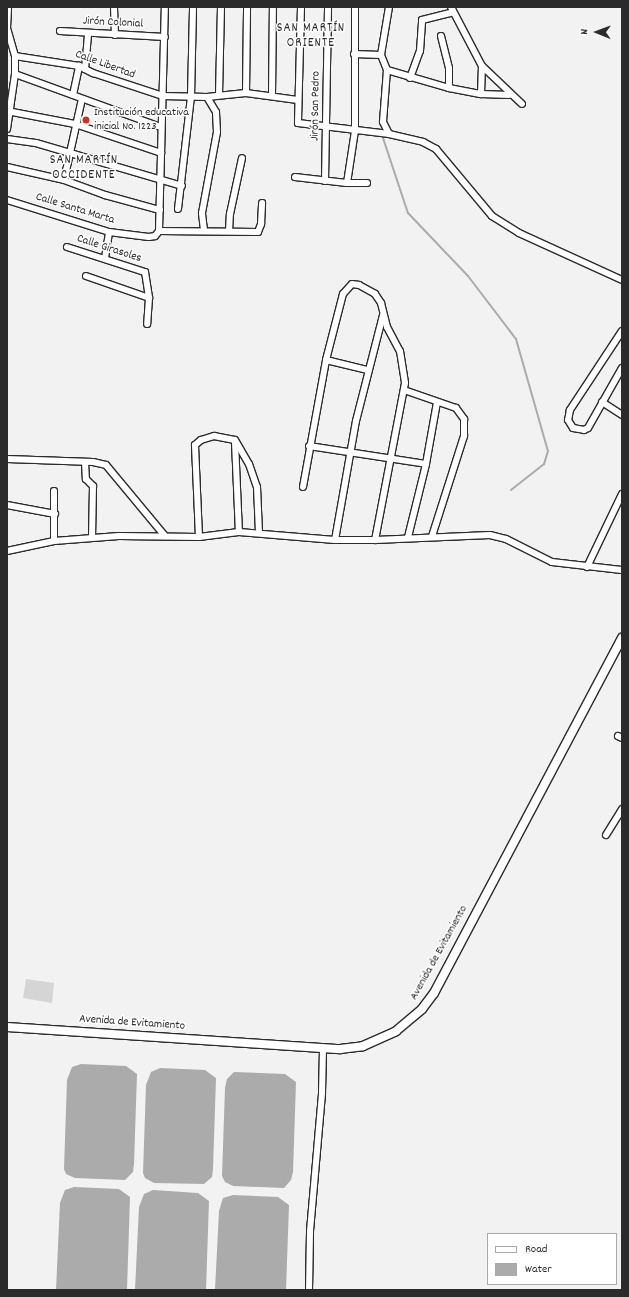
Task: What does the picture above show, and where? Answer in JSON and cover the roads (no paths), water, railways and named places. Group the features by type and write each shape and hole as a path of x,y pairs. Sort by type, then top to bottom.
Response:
{"street":[{"path":"7,130 15,74 15,56 7,28 8,7"},
{"path":"114,7 115,35"},
{"path":"160,231 165,7"},
{"path":"178,209 182,186 191,97 193,7"},
{"path":"219,95 221,7"},
{"path":"246,93 247,7"},
{"path":"272,96 274,7"},
{"path":"301,7 298,123 327,125 389,134 423,142 436,148 492,216 512,228 622,280"},
{"name":"Jirón San Pedro","path":"325,181 328,7"},
{"path":"347,184 355,130 355,7"},
{"path":"389,7 381,56 388,70 383,122 389,134"},
{"path":"410,78 420,51 422,20 452,9 482,66 509,95 522,104"},
{"name":"Jirón Colonial","path":"60,31 88,34 165,37"},
{"path":"74,95 82,67 88,34"},
{"path":"441,36 449,68 449,88"},
{"path":"354,54 381,56"},
{"name":"Calle Libertad","path":"15,56 82,67 163,96 207,97 246,93 298,100"},
{"path":"481,94 482,66"},
{"path":"388,70 410,78 449,88 481,94 509,95"},
{"path":"15,74 162,127"},
{"path":"204,230 202,213 217,132 216,112 207,97"},
{"path":"64,180 75,124 82,99"},
{"path":"9,111 75,124 161,153"},
{"path":"7,139 27,141 70,152 161,181 182,186"},
{"path":"229,231 230,214 242,158"},
{"path":"7,167 64,180 106,195 160,210"},
{"path":"295,177 347,184 367,183"},
{"name":"Calle Santa Marta","path":"7,200 109,232 149,237 155,236 160,231 204,230 258,232 261,224 262,203"},
{"path":"105,258 109,232"},
{"name":"Calle Girasoles","path":"67,247 145,272 149,298"},
{"path":"86,276 149,298 147,324"},
{"path":"303,487 309,446 326,360 343,294 349,286 359,285 375,294 384,313 387,327 400,351 404,372 404,390 389,458 375,540"},
{"path":"335,540 350,452 367,370 384,313"},
{"path":"622,331 570,410 570,424 577,430 588,428 622,368"},
{"path":"326,360 367,370"},
{"path":"404,390 456,408 464,419 464,436 432,536"},
{"path":"408,537 426,464 437,402"},
{"path":"602,402 622,415"},
{"path":"199,537 195,446 201,440 214,436 235,440 250,464 258,487 259,533"},
{"path":"235,440 239,532"},
{"path":"309,446 426,464"},
{"path":"7,459 85,462 106,465 165,536"},
{"path":"85,462 86,479 92,486 92,538"},
{"path":"54,491 54,541"},
{"path":"587,566 622,494"},
{"path":"7,504 55,514"},
{"path":"7,552 54,541 92,538 165,536 199,537 239,532 335,540 375,540 432,536 496,536 552,562 622,570"},
{"name":"Avenida de Evitamiento","path":"7,1027 323,1048 352,1048 378,1041 396,1031 422,1009 434,992 622,638"},
{"path":"606,835 622,809"},
{"path":"309,1290 310,1231 322,1093 323,1048"}],"water":[{"path":"81,1064 126,1066 137,1074 134,1164 133,1172 125,1180 75,1178 66,1174 64,1169 67,1080 72,1067"},
{"path":"160,1068 205,1070 216,1078 213,1169 212,1177 204,1184 154,1183 145,1178 143,1173 146,1085 151,1072"},
{"path":"234,1072 285,1074 296,1082 293,1172 291,1180 284,1188 233,1186 225,1182 222,1176 225,1088 227,1079"},
{"path":"74,1187 119,1189 130,1197 127,1290 56,1290 60,1203 65,1190"},
{"path":"153,1190 198,1193 209,1201 206,1290 135,1290 139,1207 144,1194"},
{"path":"233,1195 278,1197 289,1205 286,1290 215,1290 219,1211 223,1198"}],"waterway":[{"path":"383,138 408,213 468,276 516,339 548,451 544,464 511,490"}],"place":[{"name":"Institución educativa inicial No. 1223","path":"86,120"}],"district":[{"name":"SAN MARTÍN ORIENTE","path":"311,38"},
{"name":"SAN MARTÍN OCCIDENTE","path":"84,170"}]}
